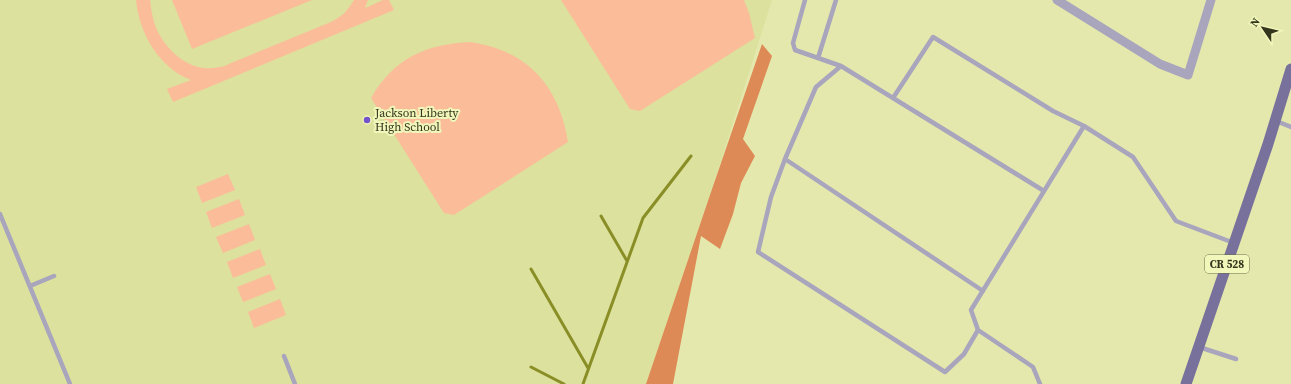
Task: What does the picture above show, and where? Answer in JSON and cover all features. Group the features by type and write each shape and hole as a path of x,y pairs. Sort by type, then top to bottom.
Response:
{"main road":[{"name":"CR 528","path":"1186,384 1268,144 1291,69"}],"street":[{"path":"1057,0 1160,64 1188,75 1211,0"}],"lane":[{"path":"805,0 793,43 795,50 842,66 1044,191"},
{"path":"818,58 836,0"},
{"path":"893,98 933,37 1053,111 1084,126 1134,157 1176,221 1234,243"},
{"path":"842,66 816,87 785,159 772,196 758,252 945,372 964,354 978,330"},
{"path":"1275,121 1291,127"},
{"path":"1040,384 1032,367 978,330 971,310 1084,126"},
{"path":"785,159 982,291"},
{"path":"0,214 70,384"},
{"path":"30,286 54,276"},
{"path":"1199,346 1236,359"},
{"path":"284,356 294,384"}],"shaded area":[{"name":"Jackson Liberty High School","path":"0,0 772,0 711,192 646,384 0,384"},
{"path":"136,0 150,0 152,15 157,30 175,54 182,60 191,64 209,68 225,66 331,22 339,18 354,0 368,0 365,8 383,0 389,0 394,10 173,102 167,89 191,80 169,67 153,48 141,25"},
{"path":"172,0 312,0 192,49"},
{"path":"561,0 744,0 755,38 640,111 630,109"},
{"path":"471,42 501,50 528,65 538,75 547,86 561,112 568,142 454,215 444,213 371,98 380,84 390,73 401,63 413,56 440,46"},
{"path":"762,44 772,56 743,139 755,156 741,183 733,214 720,249 701,236 673,384 646,384 711,192"},
{"path":"228,174 235,190 202,203 196,187"},
{"path":"239,199 245,215 212,228 206,212"},
{"path":"249,224 255,240 223,253 216,237"},
{"path":"260,249 266,265 233,278 227,262"},
{"path":"270,274 276,289 243,302 237,287"},
{"path":"280,299 286,315 254,328 248,312"}],"waterway":[{"path":"583,384 643,218 691,156"},
{"path":"601,216 627,261"},
{"path":"531,269 588,368"},
{"path":"531,367 564,384"}],"place":[{"name":"Jackson Liberty High School","path":"367,120"}]}
